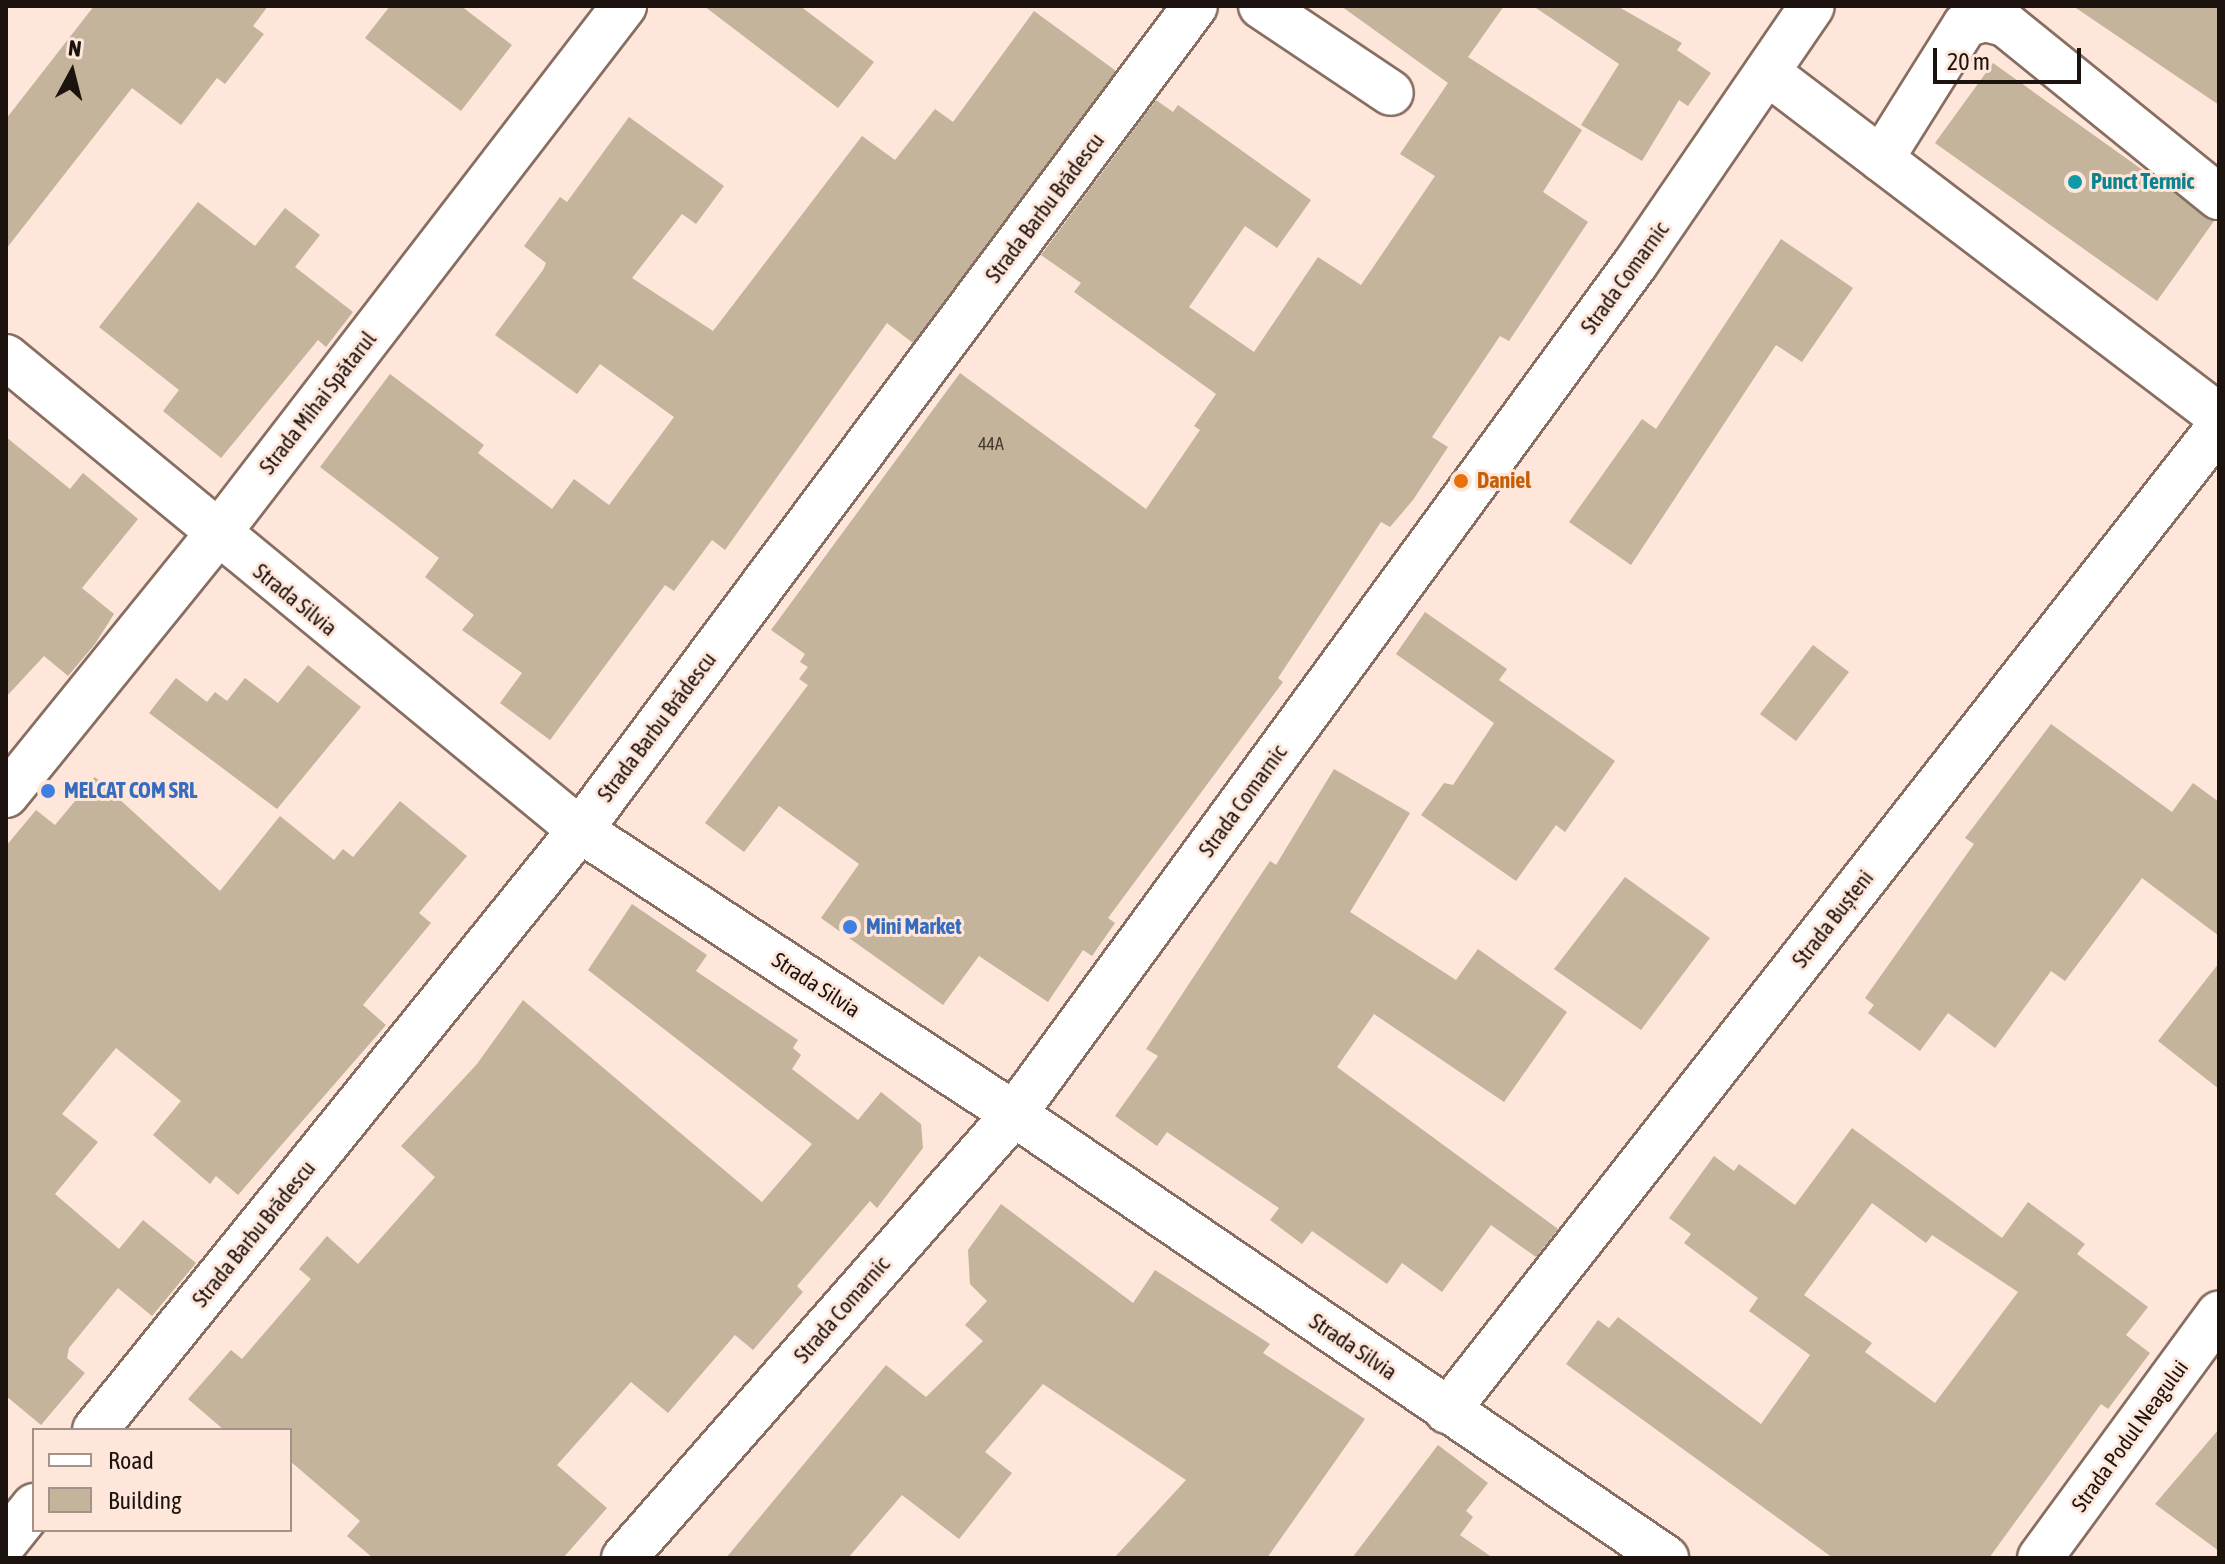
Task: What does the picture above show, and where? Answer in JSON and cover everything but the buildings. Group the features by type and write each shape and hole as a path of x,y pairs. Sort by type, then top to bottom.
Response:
{"street":[{"name":"Strada Mihai Spătarul","path":"6,795 216,536 624,6"},
{"name":"Strada Barbu Brădescu","path":"97,1428 580,830 1195,6"},
{"path":"1261,6 1391,93"},
{"name":"Strada Comarnic","path":"624,1558 1014,1114 1768,73 1812,6"},
{"path":"1881,159 1965,25 1985,19 2005,24 2219,197"},
{"path":"1768,73 2219,416"},
{"name":"Strada Silvia","path":"6,357 216,536 580,830 1014,1114 1666,1558"},
{"name":"Strada Bușteni","path":"1447,1411 2219,427"},
{"name":"Strada Podul Neagului","path":"2040,1558 2219,1313"},
{"path":"6,1541 32,1508"}],"place":[{"name":"Punct Termic","path":"2075,182"},
{"name":"Daniel","path":"1461,481"},
{"name":"MELCAT COM SRL","path":"48,791"},
{"name":"Mini Market","path":"850,927"}]}
